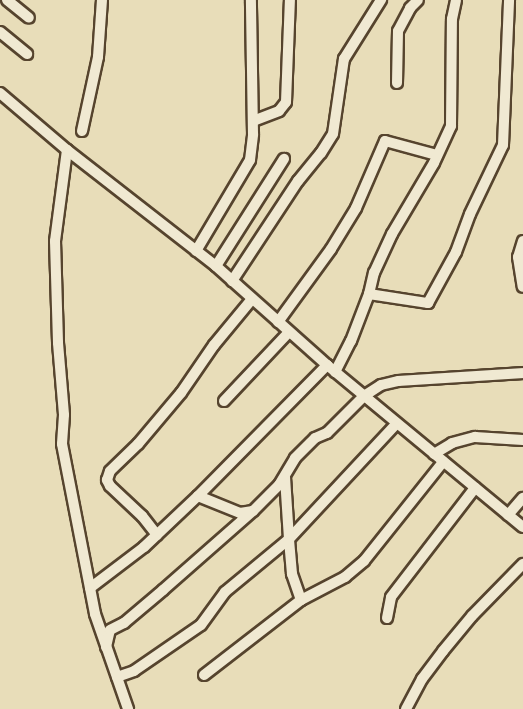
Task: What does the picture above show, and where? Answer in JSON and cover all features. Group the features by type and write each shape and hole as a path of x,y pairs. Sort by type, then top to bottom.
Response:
{"street":[{"path":"7,0 29,18"},
{"path":"82,131 98,57 102,0"},
{"path":"196,251 250,160 253,121 251,0"},
{"path":"253,121 279,111 286,102 290,0"},
{"path":"232,281 297,181 321,153 333,134 344,58 381,0"},
{"path":"397,83 398,31 410,8 418,0"},
{"path":"90,588 115,571 157,535 331,368 351,341 369,294 374,273 392,234 451,126 452,19 456,0"},
{"path":"369,294 428,303 456,252 470,214 503,145 509,0"},
{"path":"0,32 27,54"},
{"path":"0,93 67,150 216,266 331,368 523,527"},
{"path":"278,322 331,249 356,208 385,141 437,155"},
{"path":"67,150 55,241 64,415 62,444 90,588 106,647 128,709"},
{"path":"216,266 284,159"},
{"path":"523,241 518,257 523,287"},
{"path":"157,535 142,516 110,486 107,480 110,471 138,444 181,393 214,345 252,298"},
{"path":"224,401 289,332"},
{"path":"106,647 110,630 124,623 253,511 285,477 296,458 315,438 327,433 364,396 381,385 399,381 523,373"},
{"path":"117,677 134,671 201,625 225,592 289,539 397,423"},
{"path":"434,454 452,443 475,437 523,440"},
{"path":"204,675 301,600 345,577 364,561 443,462"},
{"path":"285,477 292,574 301,600"},
{"path":"387,618 391,597 475,488"},
{"path":"198,496 240,513 253,511"},
{"path":"508,515 523,498"},
{"path":"406,709 422,679 443,651 472,616 523,564"}]}
